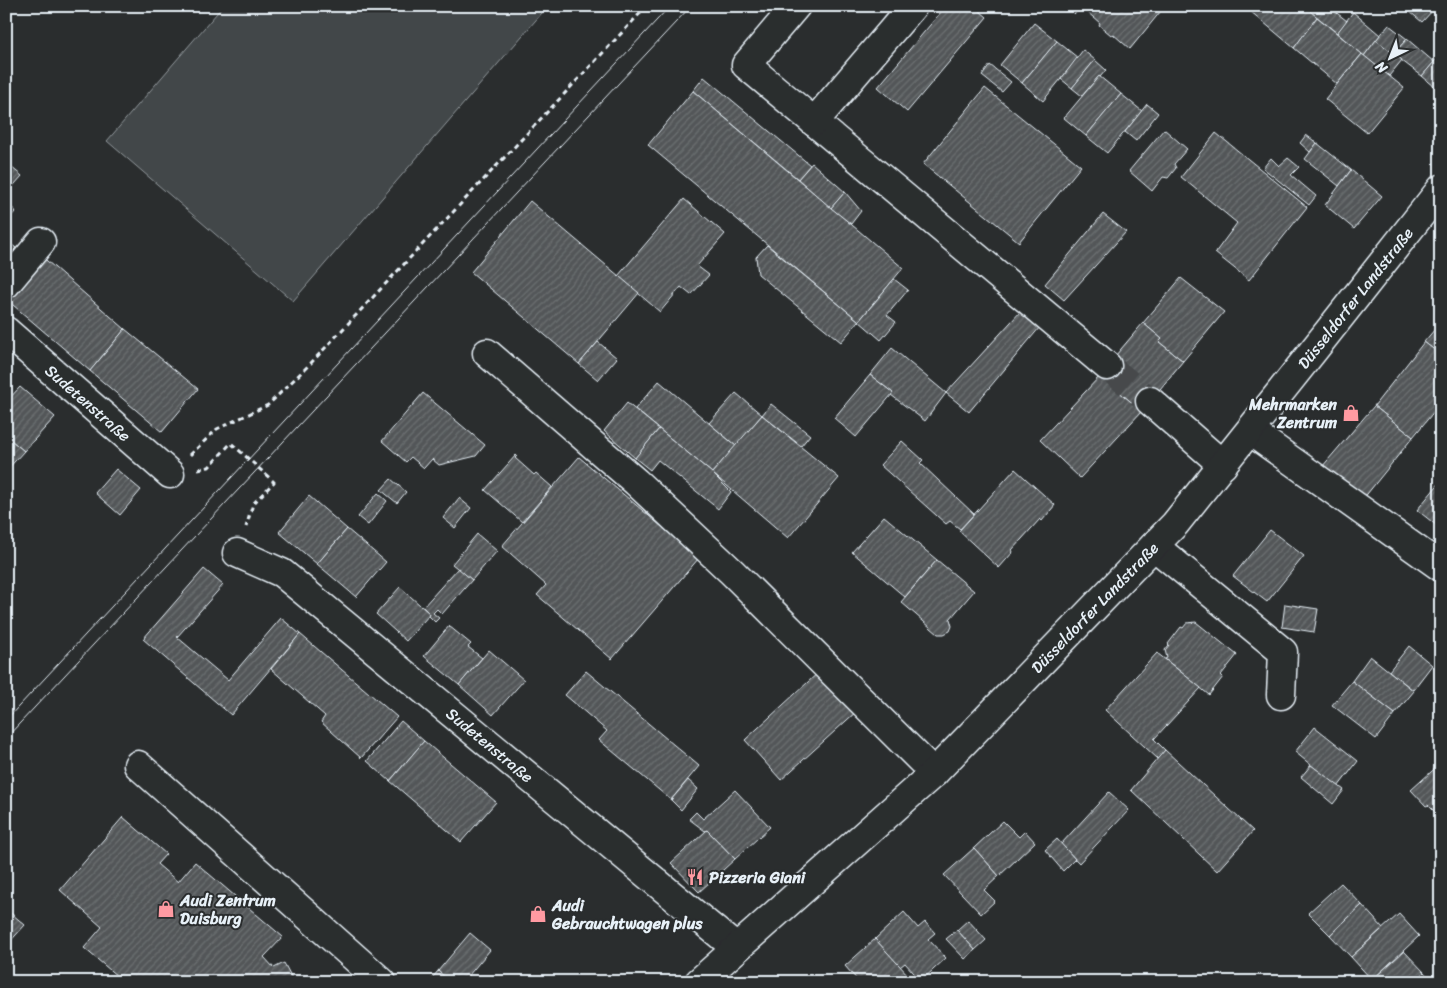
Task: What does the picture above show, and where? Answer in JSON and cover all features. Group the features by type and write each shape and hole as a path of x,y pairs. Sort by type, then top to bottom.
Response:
{"main road":[{"path":"796,6 746,65 1107,366"},
{"path":"814,122 913,6"},
{"name":"Düsseldorfer Landstraße","path":"699,982 934,772 1175,524 1441,189"},
{"path":"6,284 41,242"},
{"name":"Sudetenstraße","path":"7,333 170,474"},
{"path":"487,353 636,482 732,572 934,772"},
{"path":"1150,401 1223,465"},
{"path":"1250,430 1441,568"},
{"path":"1154,546 1284,652 1281,695"},
{"name":"Sudetenstraße","path":"237,553 282,573 736,948"},
{"path":"138,765 382,982"}],"path":[{"path":"170,474 217,429 268,405 304,370 647,6"},
{"path":"208,467 231,443 274,482 254,504"}],"shaded area":[{"path":"223,6 548,6 293,301 107,141"}],"building":[{"path":"946,6 974,6 987,17 907,112 878,87"},
{"path":"1066,6 1080,6 1081,7 1075,14"},
{"path":"1080,6 1165,6 1130,49 1099,25 1100,23"},
{"path":"1254,6 1305,6 1317,17 1294,48 1250,11"},
{"path":"1314,6 1328,6 1347,21 1337,33 1310,11"},
{"path":"1403,6 1431,6 1434,9 1422,22"},
{"path":"1353,12 1380,35 1364,56 1337,33"},
{"path":"1317,17 1362,54 1337,84 1294,48"},
{"path":"1034,23 1057,41 1022,83 1000,65"},
{"path":"1389,25 1407,39 1393,54 1376,40"},
{"path":"1407,39 1434,62 1422,76 1393,54"},
{"path":"1376,40 1402,60 1389,76 1364,56"},
{"path":"1057,41 1078,58 1043,101 1022,83"},
{"path":"1083,50 1095,60 1072,88 1061,79"},
{"path":"1362,54 1404,88 1367,133 1325,99"},
{"path":"1441,54 1441,92 1422,76"},
{"path":"1095,60 1106,70 1082,96 1072,88"},
{"path":"990,65 1011,82 1002,92 982,76"},
{"path":"1099,76 1121,94 1086,136 1064,118"},
{"path":"704,77 810,165 798,179 693,91"},
{"path":"985,88 1081,166 1019,242 923,164"},
{"path":"693,91 903,268 859,321 648,145"},
{"path":"1121,94 1142,111 1107,153 1086,136"},
{"path":"1147,104 1158,113 1136,141 1125,132"},
{"path":"1164,129 1187,149 1174,164 1176,168 1168,178 1163,177 1152,191 1129,171"},
{"path":"1216,133 1307,207 1249,280 1215,253 1237,223 1181,177"},
{"path":"1306,135 1317,143 1310,152 1300,143"},
{"path":"1317,143 1351,170 1339,186 1305,159"},
{"path":"1271,158 1279,166 1288,158 1299,167 1291,175 1316,196 1309,205 1263,168"},
{"path":"6,163 22,176 6,194"},
{"path":"812,163 845,192 831,208 798,179"},
{"path":"1351,170 1382,196 1354,229 1325,205"},
{"path":"845,192 861,211 851,224 831,208"},
{"path":"684,199 725,234 697,266 709,275 691,295 681,287 660,312 618,276"},
{"path":"530,201 639,293 579,364 471,272"},
{"path":"6,203 16,211 6,222"},
{"path":"1103,214 1126,232 1064,300 1045,284"},
{"path":"6,240 16,248 6,259"},
{"path":"767,245 859,321 841,342 758,274 756,257"},
{"path":"39,254 125,329 90,371 6,299 6,293"},
{"path":"1181,278 1224,312 1183,361 1159,342 1162,339 1143,323"},
{"path":"894,279 908,290 887,315 896,322 881,340 859,321"},
{"path":"1021,311 1040,327 969,412 946,393"},
{"path":"1441,322 1441,355 1424,342"},
{"path":"1143,323 1162,339 1159,342 1183,361 1142,411 1099,375"},
{"path":"125,329 198,389 162,432 90,371"},
{"path":"598,342 617,358 598,380 579,364"},
{"path":"1424,342 1441,355 1441,403 1413,437 1374,406"},
{"path":"892,348 946,393 925,421 891,395 893,393 870,375"},
{"path":"870,375 893,393 856,437 834,418"},
{"path":"1100,376 1142,411 1080,478 1040,440"},
{"path":"659,381 736,446 712,473 635,409"},
{"path":"20,387 55,417 24,451 6,436 6,402"},
{"path":"423,393 485,445 476,456 439,465 432,459 424,468 411,457 406,462 382,441"},
{"path":"736,393 762,415 736,446 709,423"},
{"path":"627,403 659,429 635,458 604,431"},
{"path":"771,404 810,435 801,446 762,415"},
{"path":"1374,406 1413,437 1363,499 1322,467"},
{"path":"762,415 839,478 788,538 712,473"},
{"path":"659,429 712,473 731,492 718,509 658,460 650,470 635,458"},
{"path":"6,436 24,451 6,471"},
{"path":"902,441 923,460 920,463 974,514 960,529 950,521 946,524 880,465"},
{"path":"516,455 515,458 534,475 536,473 552,487 522,522 485,490"},
{"path":"579,457 699,558 612,659 537,595 546,585 502,546"},
{"path":"116,469 141,490 120,515 95,493"},
{"path":"1015,469 1055,505 1042,521 1040,519 1012,550 1013,552 999,568 959,531"},
{"path":"391,479 406,492 397,503 381,490"},
{"path":"1441,481 1441,529 1417,510"},
{"path":"378,493 387,501 368,525 358,517"},
{"path":"309,496 347,529 317,564 279,532"},
{"path":"459,498 471,508 455,528 443,518"},
{"path":"884,516 937,560 905,597 852,552"},
{"path":"347,529 386,562 356,597 317,564"},
{"path":"1270,530 1304,556 1267,602 1233,576"},
{"path":"477,534 497,551 472,580 452,564"},
{"path":"937,560 974,591 950,619 952,626 950,631 944,634 938,634 901,602"},
{"path":"458,568 472,580 442,614 437,609 433,613 439,618 435,622 423,607"},
{"path":"204,569 223,585 177,637 228,680 281,618 300,634 231,715 143,639"},
{"path":"400,587 430,614 406,641 376,614"},
{"path":"1285,604 1318,609 1314,632 1282,627"},
{"path":"1196,622 1237,655 1221,675 1223,677 1209,695 1165,659 1167,658 1165,650 1168,644 1181,627 1183,628 1187,623"},
{"path":"449,626 471,644 468,647 482,658 459,685 424,656"},
{"path":"300,634 397,717 361,758 321,722 325,716 271,669"},
{"path":"1409,646 1432,665 1413,690 1389,671"},
{"path":"489,650 524,680 493,715 459,685"},
{"path":"1157,653 1201,688 1154,739 1165,750 1158,759 1105,710"},
{"path":"1370,656 1414,691 1395,714 1352,681"},
{"path":"586,671 699,766 671,800 599,740 607,731 565,695"},
{"path":"820,671 857,711 781,780 745,740"},
{"path":"1352,681 1395,714 1376,739 1332,705"},
{"path":"401,721 424,741 390,781 367,761"},
{"path":"1315,727 1358,761 1338,787 1295,752"},
{"path":"424,741 496,802 461,842 390,781"},
{"path":"1165,750 1253,831 1217,871 1131,790"},
{"path":"1441,763 1441,818 1411,790"},
{"path":"1311,765 1344,790 1333,804 1301,777"},
{"path":"688,780 698,789 681,810 671,800"},
{"path":"735,790 770,827 735,859 707,830 705,831 689,819 696,812 703,819"},
{"path":"1109,792 1129,810 1079,863 1061,844"},
{"name":"Audi Zentrum Duisburg","path":"123,817 166,854 157,864 178,882 195,862 283,937 264,957 274,968 284,963 293,980 299,976 302,982 124,982 84,948 102,927 60,890"},
{"path":"1003,821 1019,837 1025,831 1035,842 999,876 974,848"},
{"path":"707,830 735,859 699,892 671,863"},
{"path":"1057,839 1075,859 1063,871 1045,850"},
{"path":"974,848 999,876 984,890 995,901 981,914 944,875"},
{"path":"1341,883 1362,905 1330,935 1308,913"},
{"path":"1362,905 1383,928 1351,957 1330,935"},
{"path":"6,909 25,925 6,946"},
{"path":"904,912 918,928 925,922 935,933 928,939 946,958 921,981 905,963 900,967 875,939"},
{"path":"1399,914 1419,936 1372,980 1351,957"},
{"path":"968,920 986,940 975,950 957,930"},
{"path":"957,930 975,950 965,959 946,939"},
{"path":"470,933 490,950 463,982 450,982 438,971"},
{"path":"875,939 910,977 905,982 859,982 845,966"},
{"path":"1404,951 1424,972 1414,982 1373,982 1372,980"},
{"path":"438,971 450,982 429,982"},
{"path":"1424,972 1433,982 1414,982"}],"tunnel":[{"path":"1107,366 1150,401"}],"tram line":[{"path":"6,720 670,6"},
{"path":"6,738 691,6"}],"place":[{"name":"Mehrmarken Zentrum","path":"1351,413"},
{"name":"Pizzeria Giani","path":"695,877"},
{"name":"Audi Zentrum Duisburg","path":"166,909"},
{"name":"Audi Gebrauchtwagen plus","path":"538,914"}]}
